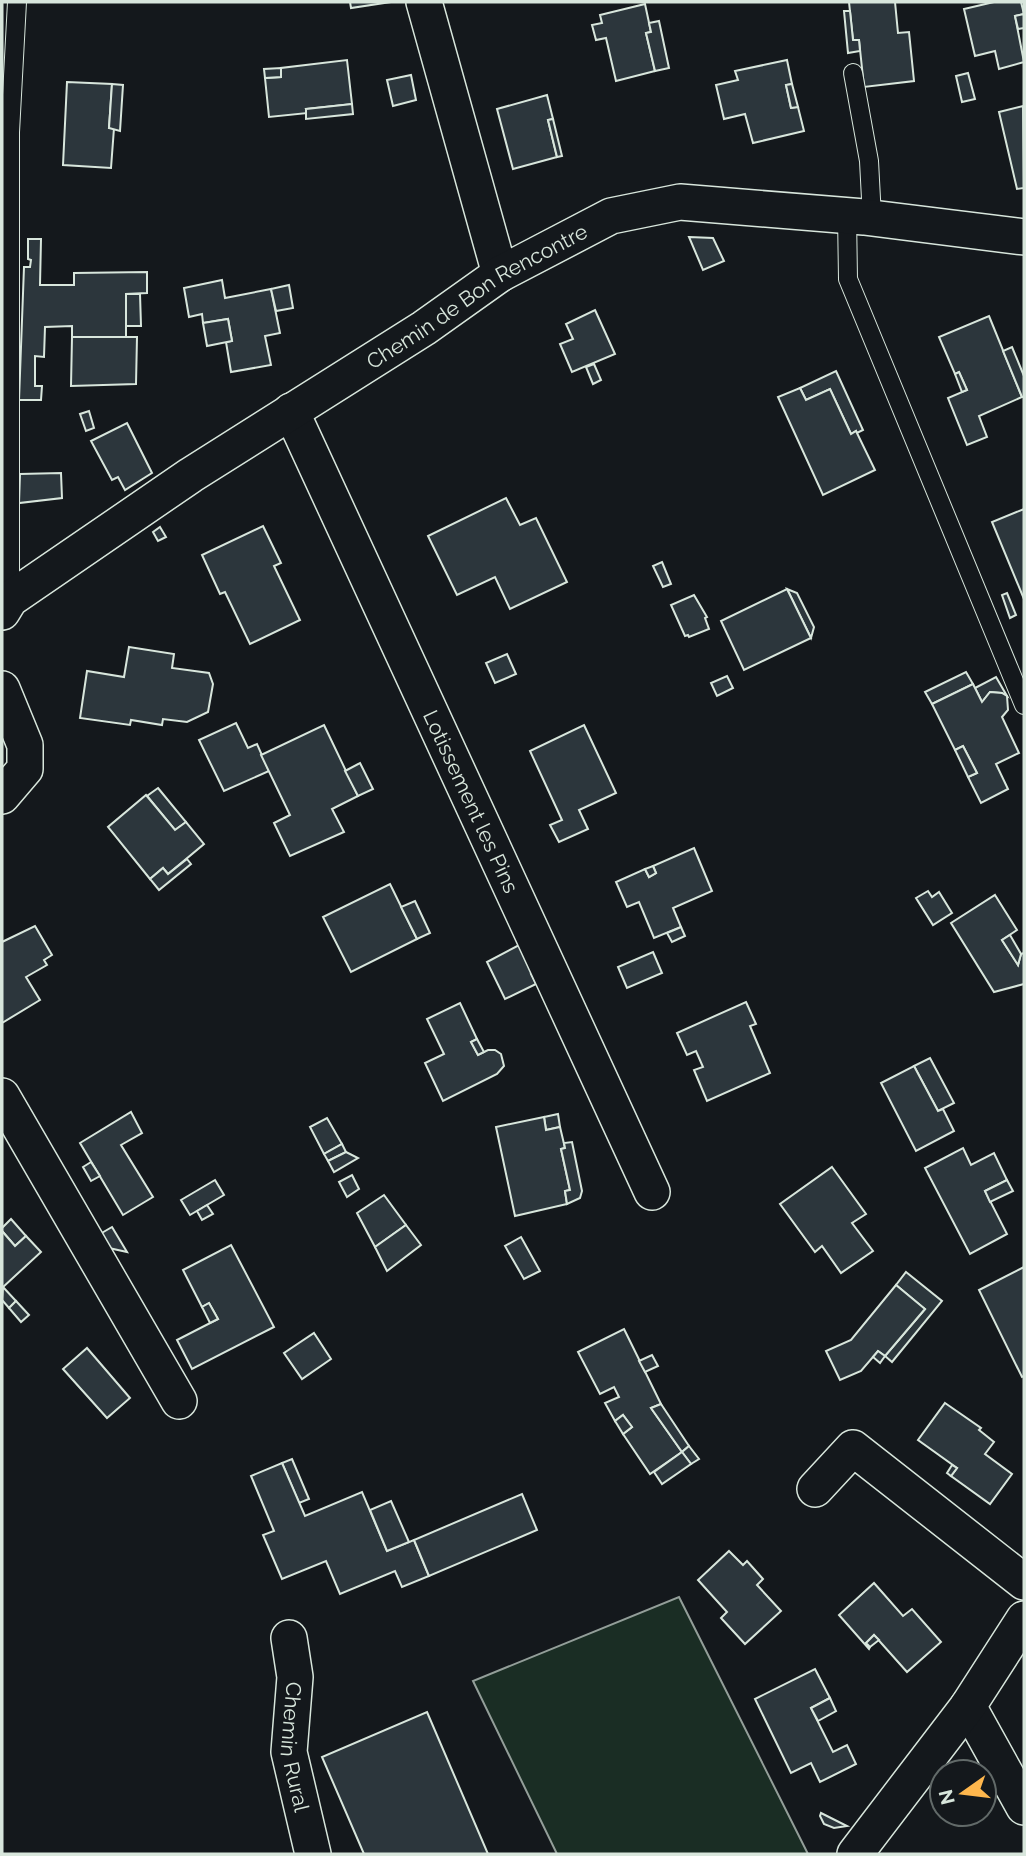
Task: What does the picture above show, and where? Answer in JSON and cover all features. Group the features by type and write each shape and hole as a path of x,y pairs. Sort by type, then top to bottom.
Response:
{"street":[{"path":"424,2 500,274"},
{"name":"Chemin de Bon Rencontre","path":"6,606 191,475 424,328 500,274 611,216 680,202 859,216 1024,237"},
{"name":"Lotissement les Pins","path":"291,411 652,1192"},
{"path":"2,689 25,745 25,769 2,796"},
{"path":"2,1096 179,1401"},
{"path":"816,1489 853,1448 1024,1582"},
{"path":"855,1854 968,1706 1024,1619"},
{"name":"Chemin Rural","path":"289,1638 295,1677 289,1752 313,1854"},
{"path":"968,1706 1024,1807"}],"lane":[{"path":"6,606 10,132 17,2"},
{"path":"853,73 869,161 848,279 1024,705"}],"green space":[{"path":"679,1597 808,1854 557,1854 473,1681"}],"building":[{"path":"350,2 391,2 351,8"},
{"path":"849,2 895,2 898,33 909,32 914,81 864,87 859,40 853,40"},
{"path":"994,2 1021,2 1024,14 1015,16 1024,62 999,69 995,51 975,56 964,9"},
{"path":"645,4 651,32 646,33 655,71 616,81 606,38 596,40 592,25 602,23 600,15"},
{"path":"844,11 850,11 853,40 859,40 860,51 848,53"},
{"path":"1024,14 1024,28 1018,29 1015,16"},
{"path":"659,21 669,68 655,71 646,33 651,32 649,23"},
{"path":"347,60 352,104 306,109 308,113 269,117 265,78 281,77 281,68"},
{"path":"787,60 792,84 786,85 791,108 798,107 804,131 753,143 745,114 724,119 716,85 738,80 735,71"},
{"path":"281,68 281,77 265,78 264,69"},
{"path":"968,73 975,99 962,102 956,76"},
{"path":"411,75 416,100 393,106 387,80"},
{"path":"67,82 112,84 109,128 114,128 111,168 63,165"},
{"path":"112,84 123,85 120,131 109,128"},
{"path":"792,84 798,107 791,108 786,85"},
{"path":"547,95 553,119 548,120 557,157 513,169 497,109"},
{"path":"352,104 353,114 306,119 306,109"},
{"path":"1023,106 1024,188 1017,189 999,112"},
{"path":"553,119 562,156 557,157 548,120"},
{"path":"689,237 713,238 724,261 703,270"},
{"path":"28,239 41,239 40,285 74,285 74,273 147,272 147,293 126,294 126,337 72,337 72,326 45,327 44,357 35,356 35,386 42,386 41,400 19,400 24,267 30,267 31,260 28,259"},
{"path":"222,280 225,298 271,289 280,333 265,336 271,365 231,372 226,342 232,341 228,319 203,323 202,314 189,317 184,288"},
{"path":"289,285 293,308 276,311 271,289"},
{"path":"126,294 140,294 141,326 126,326"},
{"path":"595,310 615,354 572,372 560,344 573,339 566,324"},
{"path":"989,316 1022,397 979,416 987,437 967,445 948,398 967,390 959,372 955,374 939,337"},
{"path":"228,319 232,341 207,346 203,323"},
{"path":"72,337 137,337 136,384 71,386"},
{"path":"1012,347 1024,376 1024,397 1003,351"},
{"path":"594,364 601,380 593,384 586,367"},
{"path":"836,371 863,430 857,433 856,431 851,434 830,389 806,400 800,388"},
{"path":"959,372 967,390 962,392 955,374"},
{"path":"800,388 806,400 830,389 851,434 856,431 875,470 823,495 778,397"},
{"path":"89,411 94,428 86,431 80,414"},
{"path":"127,423 152,473 125,490 118,477 112,480 91,441"},
{"path":"61,473 62,498 19,503 20,474"},
{"path":"506,498 520,525 536,518 567,582 510,609 495,577 457,595 428,536"},
{"path":"1024,509 1024,599 992,522"},
{"path":"263,526 281,563 274,566 300,620 250,644 225,592 220,594 202,555"},
{"path":"160,527 166,537 158,541 153,532"},
{"path":"662,562 671,584 663,587 653,566"},
{"path":"787,589 797,593 814,627 811,638"},
{"path":"787,589 811,638 744,670 721,621"},
{"path":"1007,593 1016,615 1010,618 1002,595"},
{"path":"694,595 707,617 705,618 709,629 689,637 685,636 671,605"},
{"path":"129,647 174,654 172,668 209,673 213,684 208,712 187,722 163,719 162,725 131,720 130,725 80,718 87,671 124,677"},
{"path":"507,654 516,674 495,683 486,663"},
{"path":"966,672 973,684 932,704 925,692"},
{"path":"727,676 733,688 717,696 711,683"},
{"path":"996,677 1007,696 990,692 982,702 975,688"},
{"path":"973,684 982,702 990,692 1007,696 1008,710 1002,717 1019,753 996,764 1008,789 981,803 968,777 977,773 963,746 955,750 932,704"},
{"path":"236,723 248,748 257,744 269,771 224,791 199,740"},
{"path":"324,725 358,796 332,809 344,832 290,856 274,823 290,815 261,755"},
{"path":"584,725 616,793 579,810 588,829 559,842 550,825 562,820 530,751"},
{"path":"963,746 977,773 968,777 955,750"},
{"path":"360,763 373,789 358,796 345,771"},
{"path":"158,788 186,822 175,830 147,796"},
{"path":"146,795 175,830 186,822 204,844 168,874 163,868 150,879 108,827"},
{"path":"694,848 712,891 673,908 681,927 654,938 639,902 627,907 616,882 645,869 649,877 656,873 653,866"},
{"path":"187,859 191,864 159,890 150,879 163,868 168,874"},
{"path":"653,866 656,873 649,877 645,869"},
{"path":"390,884 417,939 351,972 323,917"},
{"path":"928,891 932,897 939,892 952,913 933,925 916,898"},
{"path":"995,895 1017,930 1002,940 1018,965 1021,954 1024,953 1024,984 994,992 951,923"},
{"path":"415,901 430,933 417,939 401,907"},
{"path":"35,926 52,955 44,960 47,965 26,977 40,1000 2,1023 2,942"},
{"path":"681,927 685,936 672,942 667,933"},
{"path":"1010,935 1021,954 1018,965 1002,940"},
{"path":"525,942 538,971 531,974 536,984 505,999 487,962"},
{"path":"653,952 662,973 627,988 618,967"},
{"path":"746,1002 756,1024 750,1026 770,1073 707,1101 694,1070 703,1067 696,1051 687,1055 677,1033"},
{"path":"460,1003 477,1039 471,1042 478,1055 495,1050 501,1054 504,1066 497,1074 443,1101 425,1063 444,1054 427,1019"},
{"path":"477,1039 484,1052 478,1055 471,1042"},
{"path":"930,1058 954,1103 938,1111 914,1066"},
{"path":"914,1066 938,1111 943,1109 954,1131 916,1151 881,1083"},
{"path":"131,1112 142,1133 121,1145 153,1197 123,1215 80,1143"},
{"path":"558,1114 560,1127 546,1130 544,1117"},
{"path":"544,1117 546,1130 560,1127 565,1148 561,1149 570,1190 565,1191 567,1204 515,1216 496,1127"},
{"path":"327,1118 342,1144 324,1154 310,1127"},
{"path":"572,1142 582,1191 580,1198 567,1204 565,1191 570,1190 561,1149 565,1148 564,1143"},
{"path":"342,1144 346,1152 328,1161 324,1154"},
{"path":"963,1148 971,1165 994,1153 1007,1180 985,1191 1007,1234 970,1254 925,1168"},
{"path":"346,1152 358,1158 334,1172 328,1161"},
{"path":"91,1162 100,1176 91,1181 83,1167"},
{"path":"832,1167 866,1214 852,1223 873,1251 841,1273 822,1246 815,1252 780,1204"},
{"path":"352,1175 359,1189 347,1197 339,1182"},
{"path":"215,1180 224,1195 190,1215 181,1200"},
{"path":"1007,1180 1013,1191 990,1202 985,1191"},
{"path":"384,1195 406,1225 375,1247 357,1213"},
{"path":"207,1205 213,1214 202,1220 197,1211"},
{"path":"11,1219 26,1236 15,1246 2,1231"},
{"path":"406,1225 421,1245 387,1271 375,1247"},
{"path":"112,1227 127,1252 109,1248 100,1234"},
{"path":"2,1231 15,1246 26,1236 41,1252 2,1288"},
{"path":"521,1237 540,1271 524,1279 505,1246"},
{"path":"231,1245 274,1327 192,1369 177,1340 218,1319 209,1303 202,1307 183,1270"},
{"path":"1024,1267 1024,1376 1022,1377 979,1290"},
{"path":"906,1272 942,1301 892,1362 885,1356 925,1309 896,1285"},
{"path":"896,1285 925,1309 885,1356 878,1351 861,1371 840,1380 826,1351 851,1340"},
{"path":"3,1287 16,1301 9,1308 2,1300"},
{"path":"16,1301 29,1315 21,1322 9,1308"},
{"path":"209,1303 218,1319 210,1323 202,1307"},
{"path":"624,1329 661,1404 651,1408 682,1452 650,1474 623,1434 632,1427 623,1415 615,1421 605,1403 619,1397 614,1387 600,1394 578,1352"},
{"path":"314,1333 331,1359 302,1379 284,1353"},
{"path":"87,1348 130,1398 107,1418 63,1369"},
{"path":"878,1351 885,1356 880,1363 873,1357"},
{"path":"652,1355 658,1366 645,1372 639,1361"},
{"path":"945,1403 981,1428 979,1430 994,1442 985,1454 1012,1474 990,1504 951,1476 957,1468 918,1440"},
{"path":"661,1404 689,1446 682,1452 651,1408"},
{"path":"623,1415 632,1427 623,1434 615,1421"},
{"path":"689,1446 699,1459 691,1464 682,1452"},
{"path":"682,1452 691,1464 662,1484 654,1472"},
{"path":"292,1459 309,1499 299,1503 282,1463"},
{"path":"282,1463 305,1516 362,1492 387,1551 414,1540 429,1576 402,1587 395,1571 340,1594 326,1561 282,1579 263,1535 274,1531 251,1476"},
{"path":"952,1465 957,1468 951,1476 947,1473"},
{"path":"522,1494 537,1530 429,1576 414,1540"},
{"path":"391,1501 409,1542 387,1551 370,1510"},
{"path":"729,1551 743,1565 747,1561 763,1579 757,1585 781,1611 745,1644 721,1618 727,1612 698,1580"},
{"path":"874,1583 903,1616 912,1609 941,1642 907,1672 874,1635 866,1643 869,1649 839,1615"},
{"path":"874,1635 879,1640 870,1647 866,1643"},
{"path":"815,1669 830,1698 811,1708 833,1752 847,1745 856,1764 820,1782 811,1763 791,1773 755,1699"},
{"path":"830,1698 836,1711 818,1721 811,1708"},
{"path":"427,1712 488,1854 364,1854 322,1757"},
{"path":"821,1813 847,1826 834,1828 824,1824"}]}
